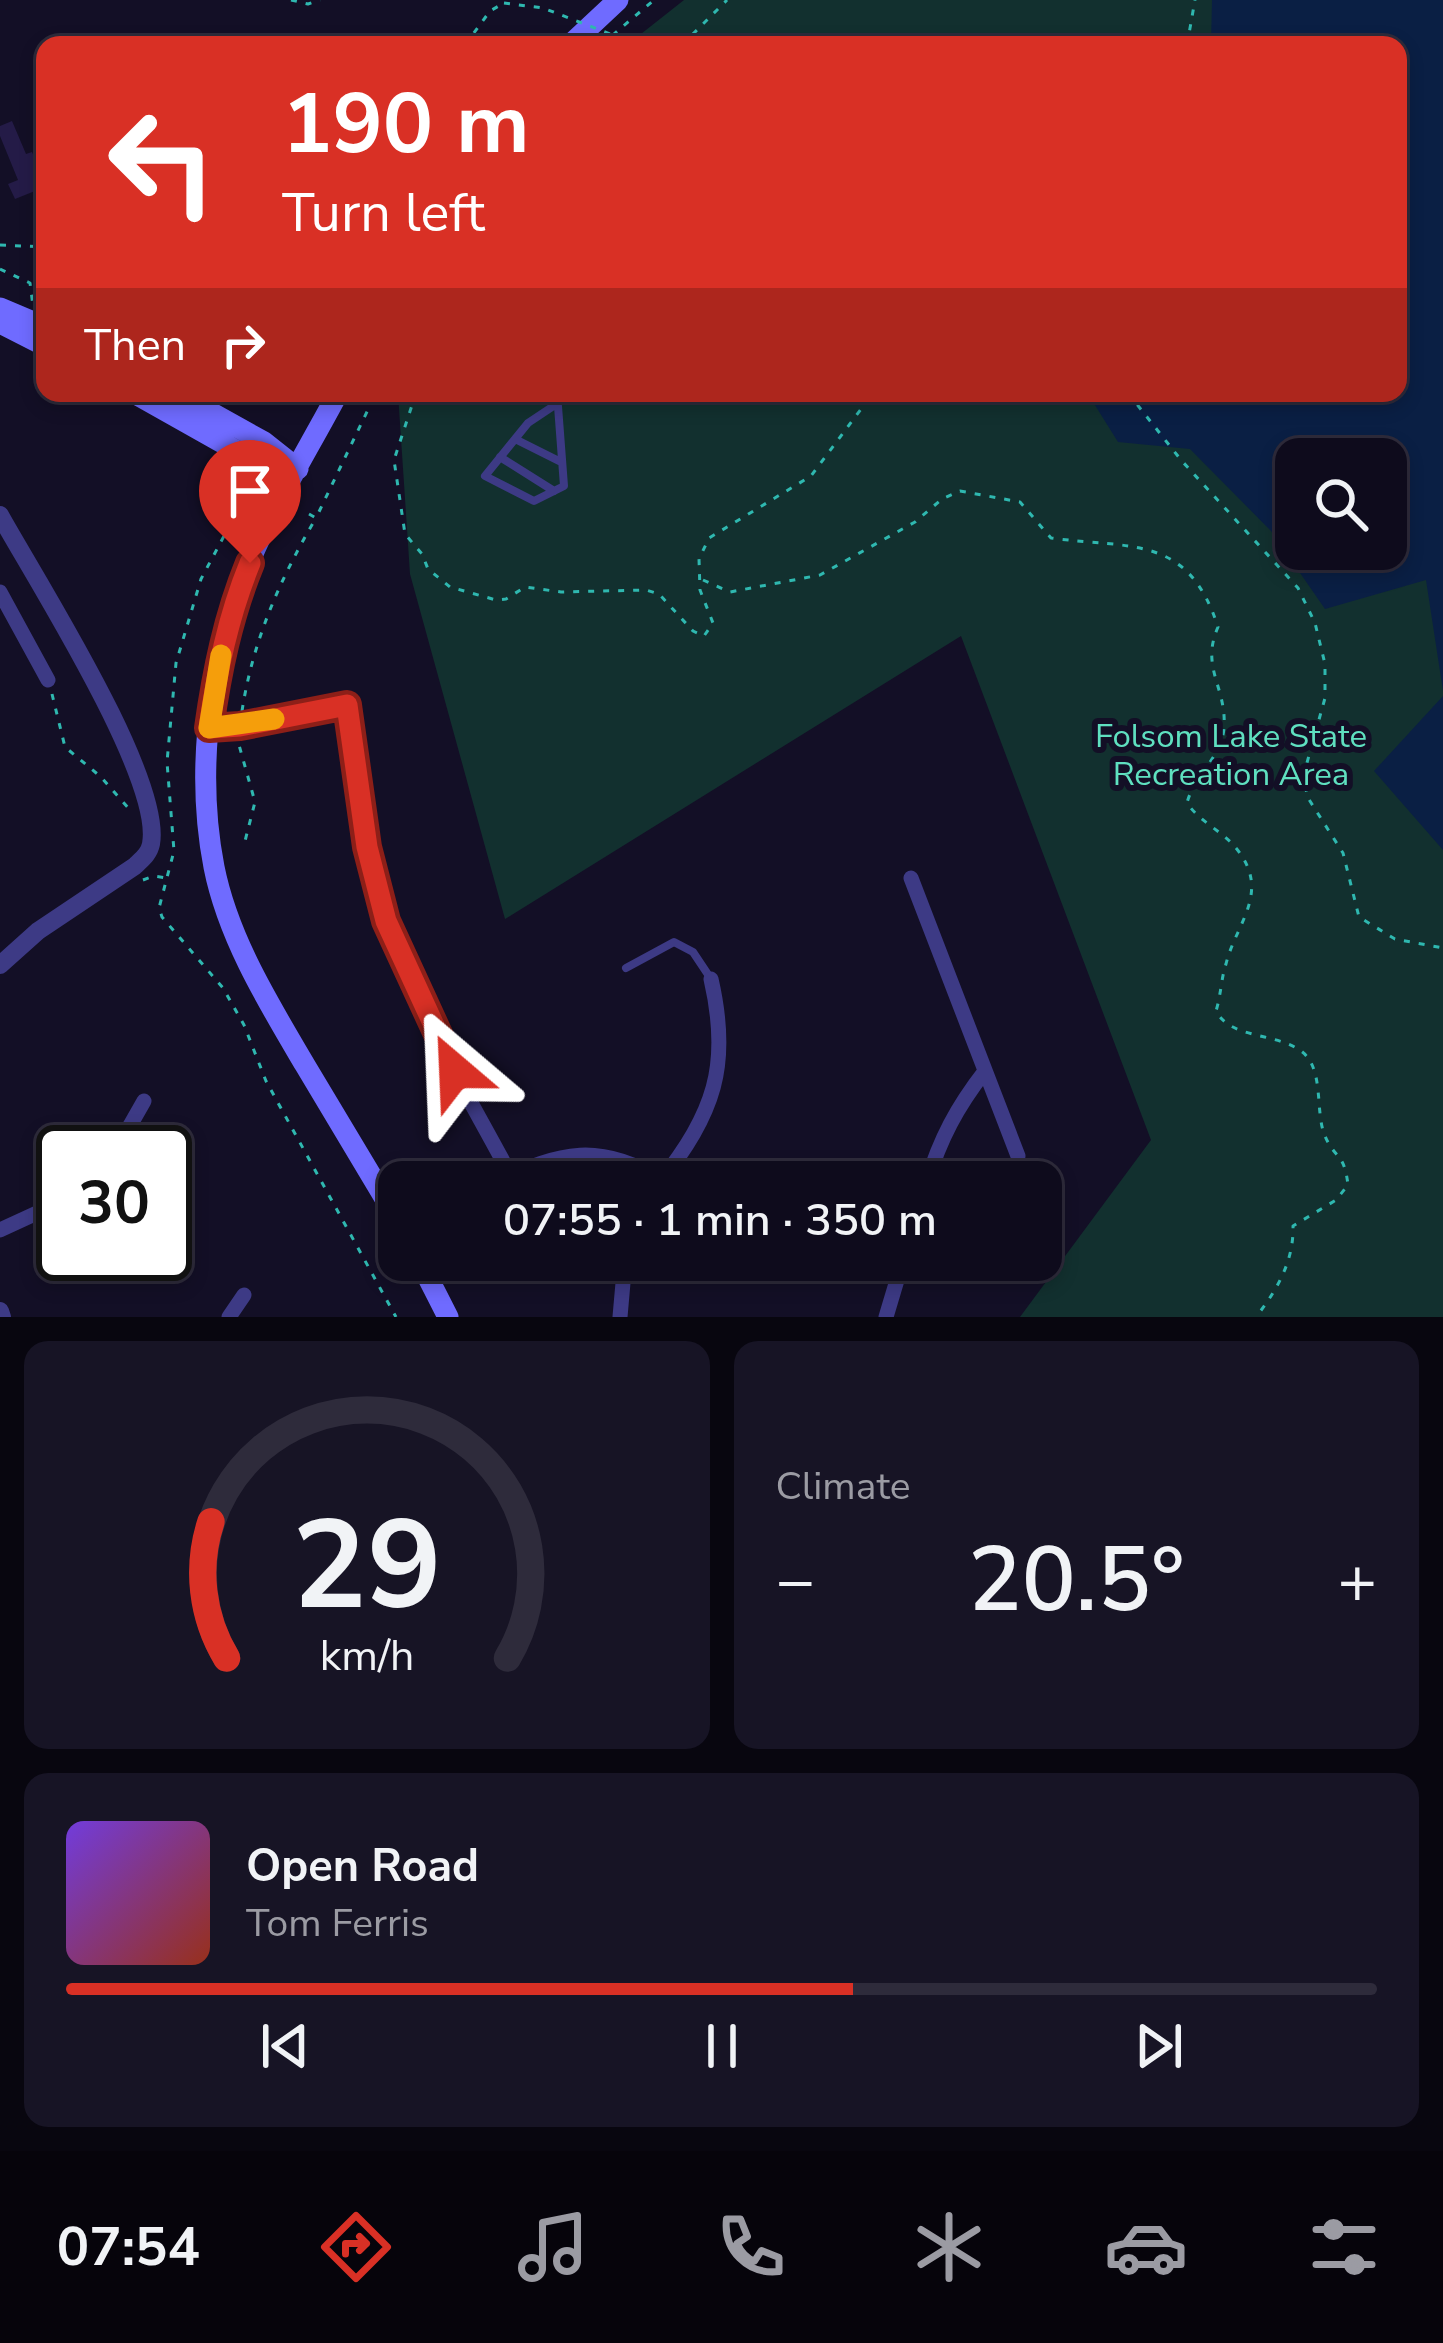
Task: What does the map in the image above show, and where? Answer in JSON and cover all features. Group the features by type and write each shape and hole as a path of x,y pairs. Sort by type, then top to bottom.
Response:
{"main road":[{"path":"580,36 618,0"},
{"path":"0,308 36,323"},
{"path":"0,323 36,341"},
{"path":"150,402 254,460 298,469"},
{"path":"192,402 264,442 298,469"},
{"path":"333,402 235,598 209,728 206,803 215,870 237,938 269,1004 378,1187"},
{"path":"430,1281 448,1317"}],"street":[{"path":"0,515 126,743 144,787 152,841 135,866 38,931 0,965"},
{"path":"0,592 48,680"},
{"path":"347,705 367,847 386,921 496,1161"},
{"path":"910,878 1018,1156"},
{"path":"675,1161 702,1123 717,1080 720,1030 711,979"},
{"path":"933,1161 957,1107 985,1070"},
{"path":"130,1125 144,1100"},
{"path":"545,1161 596,1154 624,1161"},
{"path":"0,1230 36,1213"},
{"path":"620,1317 623,1281"},
{"path":"886,1317 897,1281"},
{"path":"229,1317 244,1295"}],"lane":[{"path":"556,402 564,486 534,501 485,476 528,424 556,405"},
{"path":"515,439 562,461"},
{"path":"500,457 554,491"},
{"path":"209,728 347,705"},
{"path":"626,968 674,942 693,952 711,979"}],"path":[{"path":"291,0 308,4 320,0"},
{"path":"612,36 654,0"},
{"path":"695,36 728,0"},
{"path":"1189,36 1195,0"},
{"path":"471,36 490,10 504,3 543,8 616,36"},
{"path":"0,245 36,247"},
{"path":"0,269 30,283 36,317"},
{"path":"244,845 255,802 239,745 252,660 265,618 372,402"},
{"path":"413,402 394,472 405,534 440,581 486,599 506,599 525,587 580,592 646,590 659,594 692,631 704,636 712,623 700,590 699,559 709,538 811,476 866,402"},
{"path":"1135,402 1181,460 1298,588 1316,623 1324,664 1324,698 1303,776 1308,798 1342,853 1359,916 1395,939 1443,948"},
{"path":"703,580 730,592 820,575 960,491 1020,502 1036,526 1052,538 1156,550 1169,554 1193,574 1218,627 1208,649 1221,690 1224,731 1219,749 1192,783 1186,803 1237,849 1249,869 1251,895 1244,927 1226,963 1216,1010 1230,1027 1300,1049 1311,1062 1325,1136 1345,1161 1348,1185 1336,1200 1293,1226 1288,1263 1276,1291 1256,1317"},
{"path":"309,514 316,518"},
{"path":"48,680 65,747 133,813"},
{"path":"141,881 167,878"}],"green space":[{"name":"Folsom Lake State Recreation Area","path":"684,0 1443,0 1443,1317 1020,1317 1047,1281 1062,1281 1062,1260 1151,1140 961,636 505,919 410,574 399,402 1407,402 1407,36 638,36"}],"water":[{"path":"1212,0 1443,0 1443,691 1426,580 1325,609 1298,570 1407,570 1407,438 1275,438 1275,537 1190,449 1118,442 1093,402 1407,402 1407,36 1211,36"},
{"path":"1443,696 1443,850 1374,771"}],"building":[{"path":"12,121 26,154 32,152 36,162 36,191 15,199 8,184 18,180 0,126"}],"slow traffic":[{"path":"221,655 209,728 274,719"}],"route":[{"path":"250,563 235,598 209,728 347,705 375,884 402,962 455,1071"}]}
